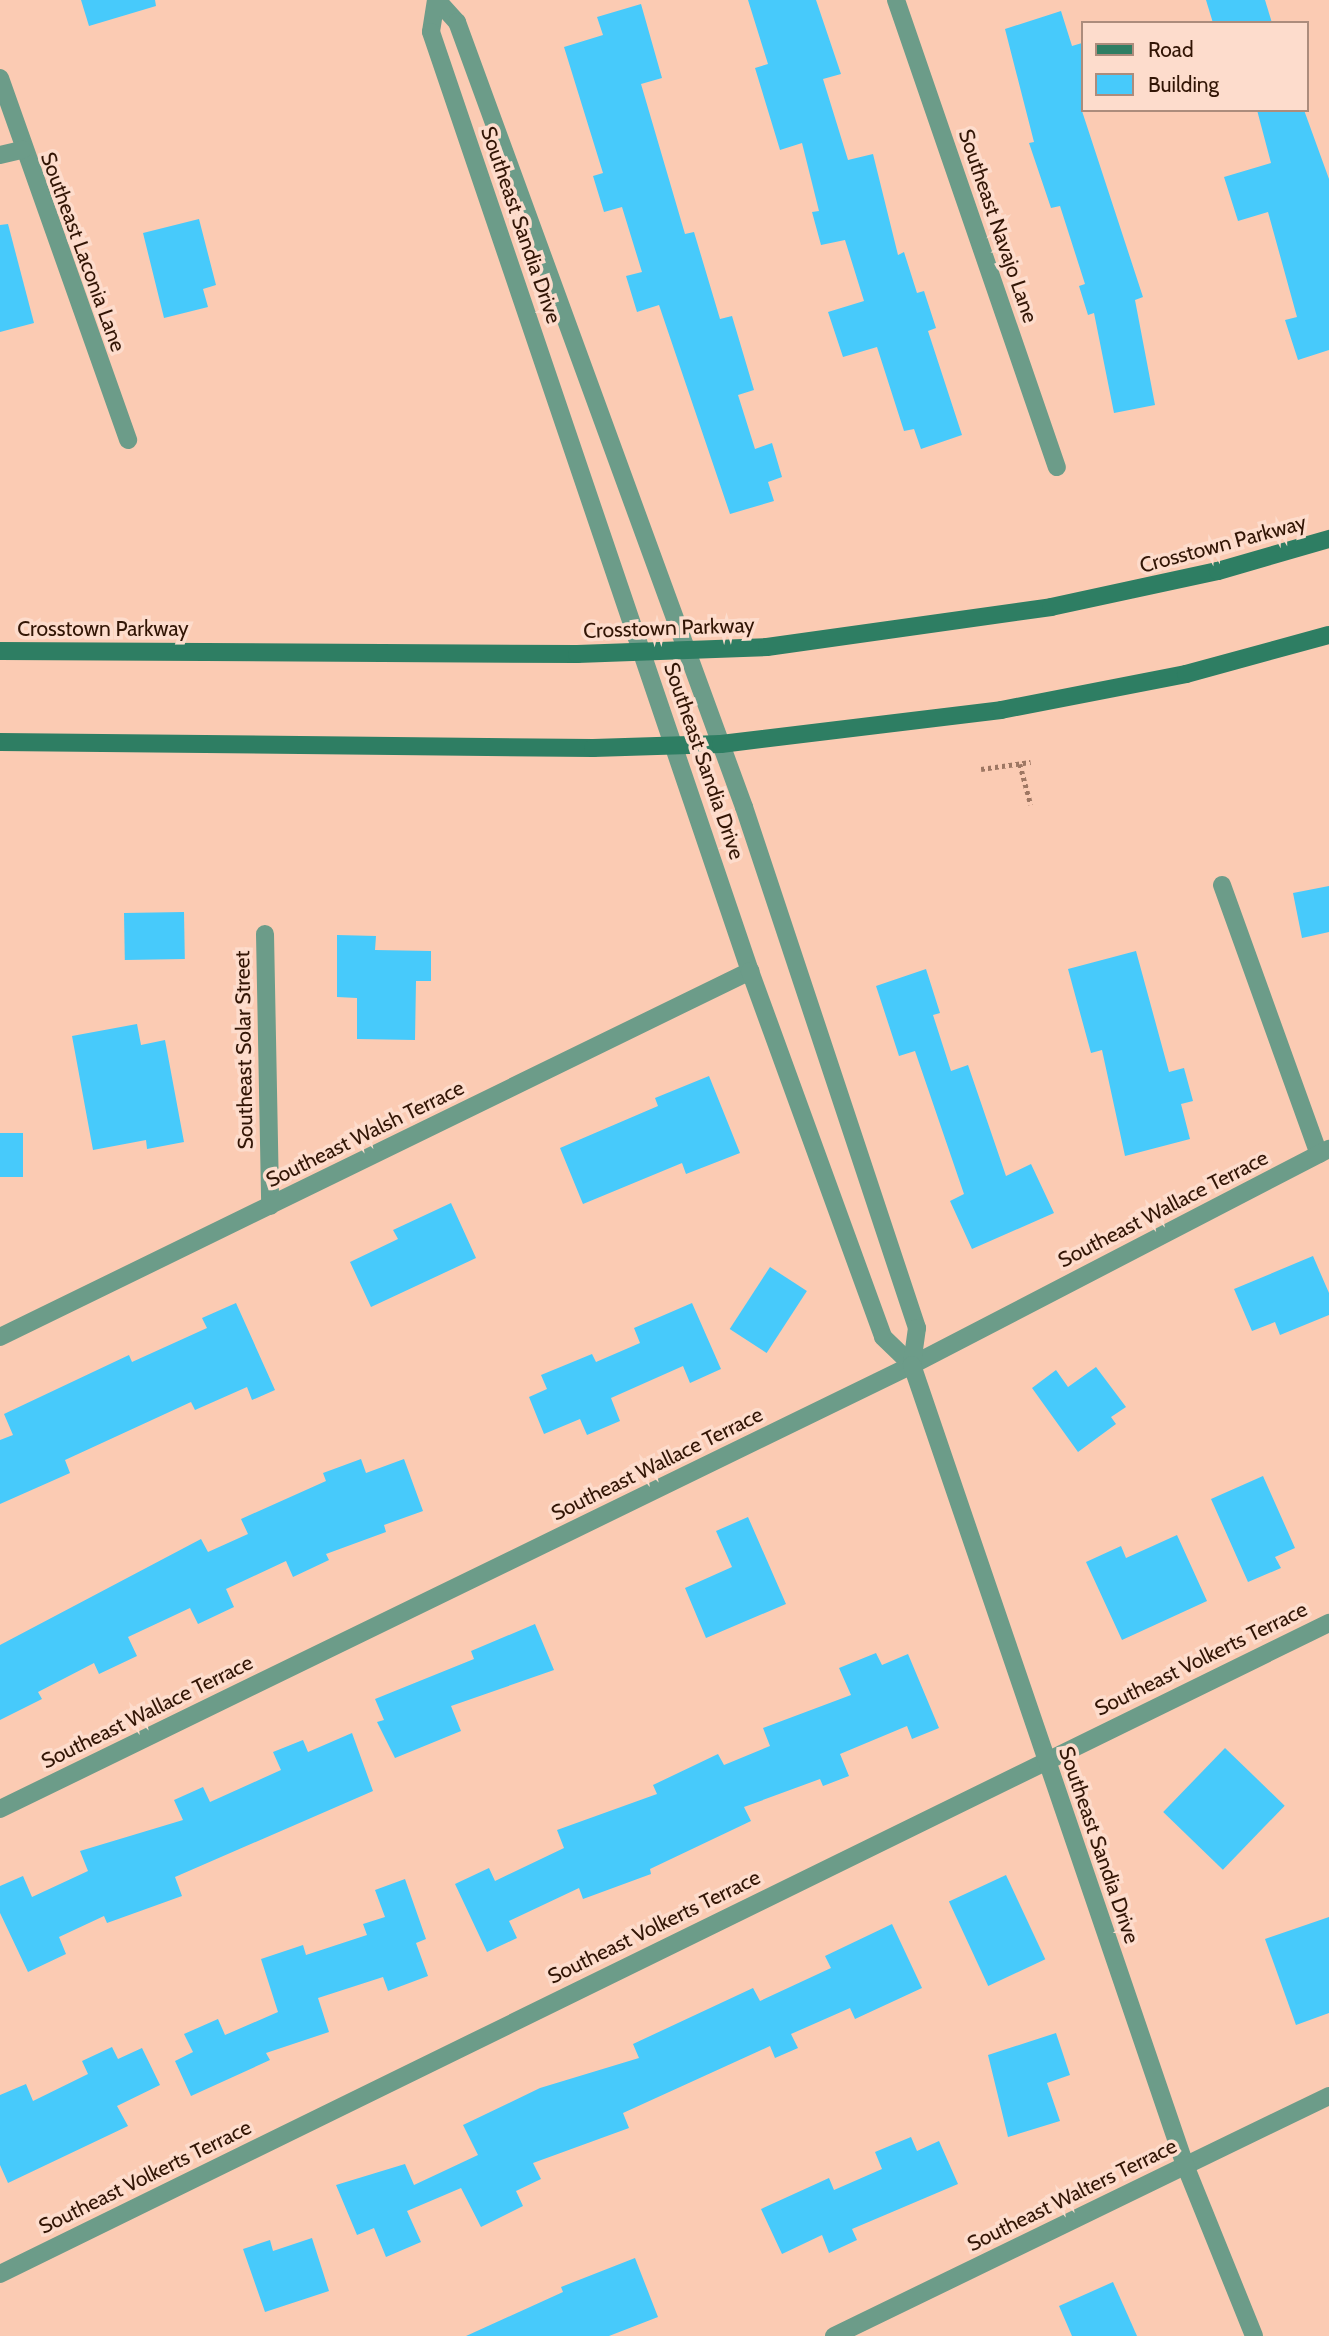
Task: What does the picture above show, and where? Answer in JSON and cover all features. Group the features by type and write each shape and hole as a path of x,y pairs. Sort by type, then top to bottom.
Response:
{"main road":[{"name":"Crosstown Parkway","path":"0,652 687,652 966,623 1133,591 1329,539"},
{"path":"0,742 676,746 721,744 1001,710 1186,674 1329,635"}],"street":[{"name":"Southeast Sandia Drive","path":"436,0 457,22 646,551 721,744 917,1328 912,1365 1185,2165 1254,2336"},
{"name":"Southeast Sandia Drive","path":"436,0 431,32 676,746 750,971 883,1337 912,1365"},
{"name":"Southeast Navajo Lane","path":"896,0 1057,467"},
{"name":"Southeast Laconia Lane","path":"0,78 22,150 128,440"},
{"path":"0,155 22,150"},
{"path":"1223,885 1324,1152"},
{"name":"Southeast Solar Street","path":"265,934 270,1206"},
{"name":"Southeast Walsh Terrace","path":"0,1337 750,971"},
{"name":"Southeast Wallace Terrace","path":"0,1809 912,1365 1324,1152"},
{"name":"Southeast Volkerts Terrace","path":"0,2274 1329,1623"},
{"name":"Southeast Walters Terrace","path":"835,2336 1329,2096"}],"path":[{"path":"981,769 1031,762"},
{"path":"1020,764 1031,806"}],"building":[{"path":"81,0 155,0 156,6 89,26"},
{"path":"748,0 816,0 841,74 823,79 848,160 873,154 898,255 904,252 917,293 924,291 936,328 928,331 962,435 921,449 914,429 904,431 877,347 843,357 828,312 864,301 845,240 821,245 812,212 819,211 802,143 780,150 755,68 768,64"},
{"path":"1206,0 1265,0 1271,21 1212,21"},
{"path":"641,4 662,78 641,84 685,234 694,232 720,319 732,316 754,390 738,395 755,449 772,443 782,477 768,482 774,501 730,514 659,305 637,312 626,276 642,272 622,207 604,212 593,176 603,173 564,47 603,35 597,17"},
{"path":"1061,11 1072,46 1080,44 1080,112 1082,112 1143,297 1135,300 1155,405 1114,413 1094,313 1088,315 1079,286 1085,284 1060,206 1051,208 1029,143 1034,142 1005,29"},
{"path":"1258,112 1305,112 1329,179 1329,350 1298,360 1285,320 1297,317 1268,212 1238,221 1224,177 1271,163"},
{"path":"199,219 216,285 203,289 208,307 164,318 143,233"},
{"path":"8,224 34,323 0,332 0,225"},
{"path":"1329,886 1329,932 1302,938 1293,893"},
{"path":"184,912 185,959 125,960 124,913"},
{"path":"337,935 376,936 375,950 431,951 431,981 416,981 415,1040 357,1039 357,998 337,997"},
{"path":"1136,951 1169,1072 1184,1068 1193,1101 1181,1104 1190,1139 1125,1156 1102,1050 1091,1053 1068,969"},
{"path":"926,969 940,1013 933,1015 951,1071 968,1065 1006,1176 1031,1164 1054,1213 972,1249 950,1201 964,1194 915,1051 899,1056 876,986"},
{"path":"137,1024 141,1045 165,1040 184,1142 147,1149 146,1140 93,1150 72,1036"},
{"path":"709,1076 740,1153 686,1174 682,1163 583,1204 560,1148 658,1106 655,1098"},
{"path":"0,1133 23,1133 23,1177 0,1177"},
{"path":"451,1203 476,1258 371,1307 350,1262 398,1239 393,1230"},
{"path":"1313,1256 1329,1293 1329,1315 1280,1335 1275,1322 1252,1331 1234,1289"},
{"path":"770,1267 807,1291 767,1353 730,1329"},
{"path":"236,1303 275,1390 252,1400 247,1387 195,1410 191,1402 65,1460 70,1473 0,1504 0,1440 13,1435 4,1414 129,1355 132,1362 207,1328 202,1318"},
{"path":"692,1303 721,1369 690,1383 683,1366 611,1398 620,1421 587,1435 580,1419 544,1434 529,1397 547,1389 541,1375 592,1354 596,1362 640,1343 634,1328"},
{"path":"1096,1367 1126,1407 1111,1417 1116,1424 1078,1452 1032,1388 1056,1370 1068,1387"},
{"path":"361,1459 366,1473 404,1459 423,1511 384,1525 386,1532 326,1554 329,1560 293,1577 286,1561 226,1589 234,1607 198,1624 190,1608 128,1637 137,1656 99,1674 94,1663 38,1692 42,1699 0,1720 0,1645 201,1539 208,1552 248,1534 241,1519 326,1481 323,1473"},
{"path":"1263,1476 1295,1548 1275,1557 1281,1568 1248,1582 1211,1499"},
{"path":"748,1517 786,1604 706,1638 685,1588 732,1567 716,1531"},
{"path":"1177,1535 1207,1601 1122,1640 1086,1562 1121,1546 1126,1558"},
{"path":"535,1624 554,1670 451,1706 461,1731 395,1758 377,1722 384,1720 375,1699 474,1659 471,1651"},
{"path":"876,1653 882,1665 908,1654 939,1728 912,1739 907,1726 840,1754 849,1776 823,1786 820,1779 744,1807 751,1821 650,1869 651,1874 583,1899 579,1888 509,1921 517,1938 487,1952 455,1884 489,1868 495,1881 564,1848 557,1830 657,1794 653,1785 718,1754 724,1765 770,1746 763,1728 851,1695 839,1668"},
{"path":"352,1733 373,1791 175,1877 182,1896 107,1923 104,1916 59,1937 66,1954 28,1972 0,1913 0,1886 23,1876 32,1897 88,1871 80,1851 183,1820 174,1800 203,1787 210,1802 281,1770 273,1752 303,1740 308,1752"},
{"path":"1225,1748 1285,1806 1223,1870 1163,1812"},
{"path":"1006,1875 1045,1959 988,1986 949,1902"},
{"path":"405,1879 426,1939 416,1943 428,1976 388,1991 383,1977 318,1998 329,2032 266,2053 270,2060 191,2096 175,2061 193,2052 184,2034 218,2019 225,2035 278,2012 261,1959 303,1945 306,1955 367,1935 363,1924 385,1917 375,1890"},
{"path":"1329,1917 1329,2013 1296,2025 1265,1939"},
{"path":"892,1924 922,1988 855,2019 850,2008 791,2034 798,2048 775,2058 770,2046 623,2113 629,2128 533,2163 541,2179 516,2191 523,2206 481,2227 461,2188 407,2211 421,2242 386,2257 374,2228 357,2235 336,2185 405,2164 414,2185 478,2155 463,2125 540,2088 639,2058 633,2044 753,1988 760,2001 831,1968 825,1956"},
{"path":"1056,2033 1070,2075 1047,2083 1060,2121 1008,2137 988,2055"},
{"path":"112,2047 118,2059 142,2048 160,2085 117,2106 128,2126 8,2183 0,2165 0,2095 26,2084 33,2101 88,2074 82,2061"},
{"path":"911,2137 917,2151 939,2141 958,2184 852,2229 857,2240 829,2253 822,2235 782,2254 761,2209 829,2178 834,2190 882,2169 875,2152"},
{"path":"312,2238 329,2291 265,2312 243,2249 270,2240 273,2251"},
{"path":"635,2258 658,2317 609,2336 466,2336 563,2292 561,2287"},
{"path":"1113,2282 1137,2336 1072,2336 1059,2306"}]}
